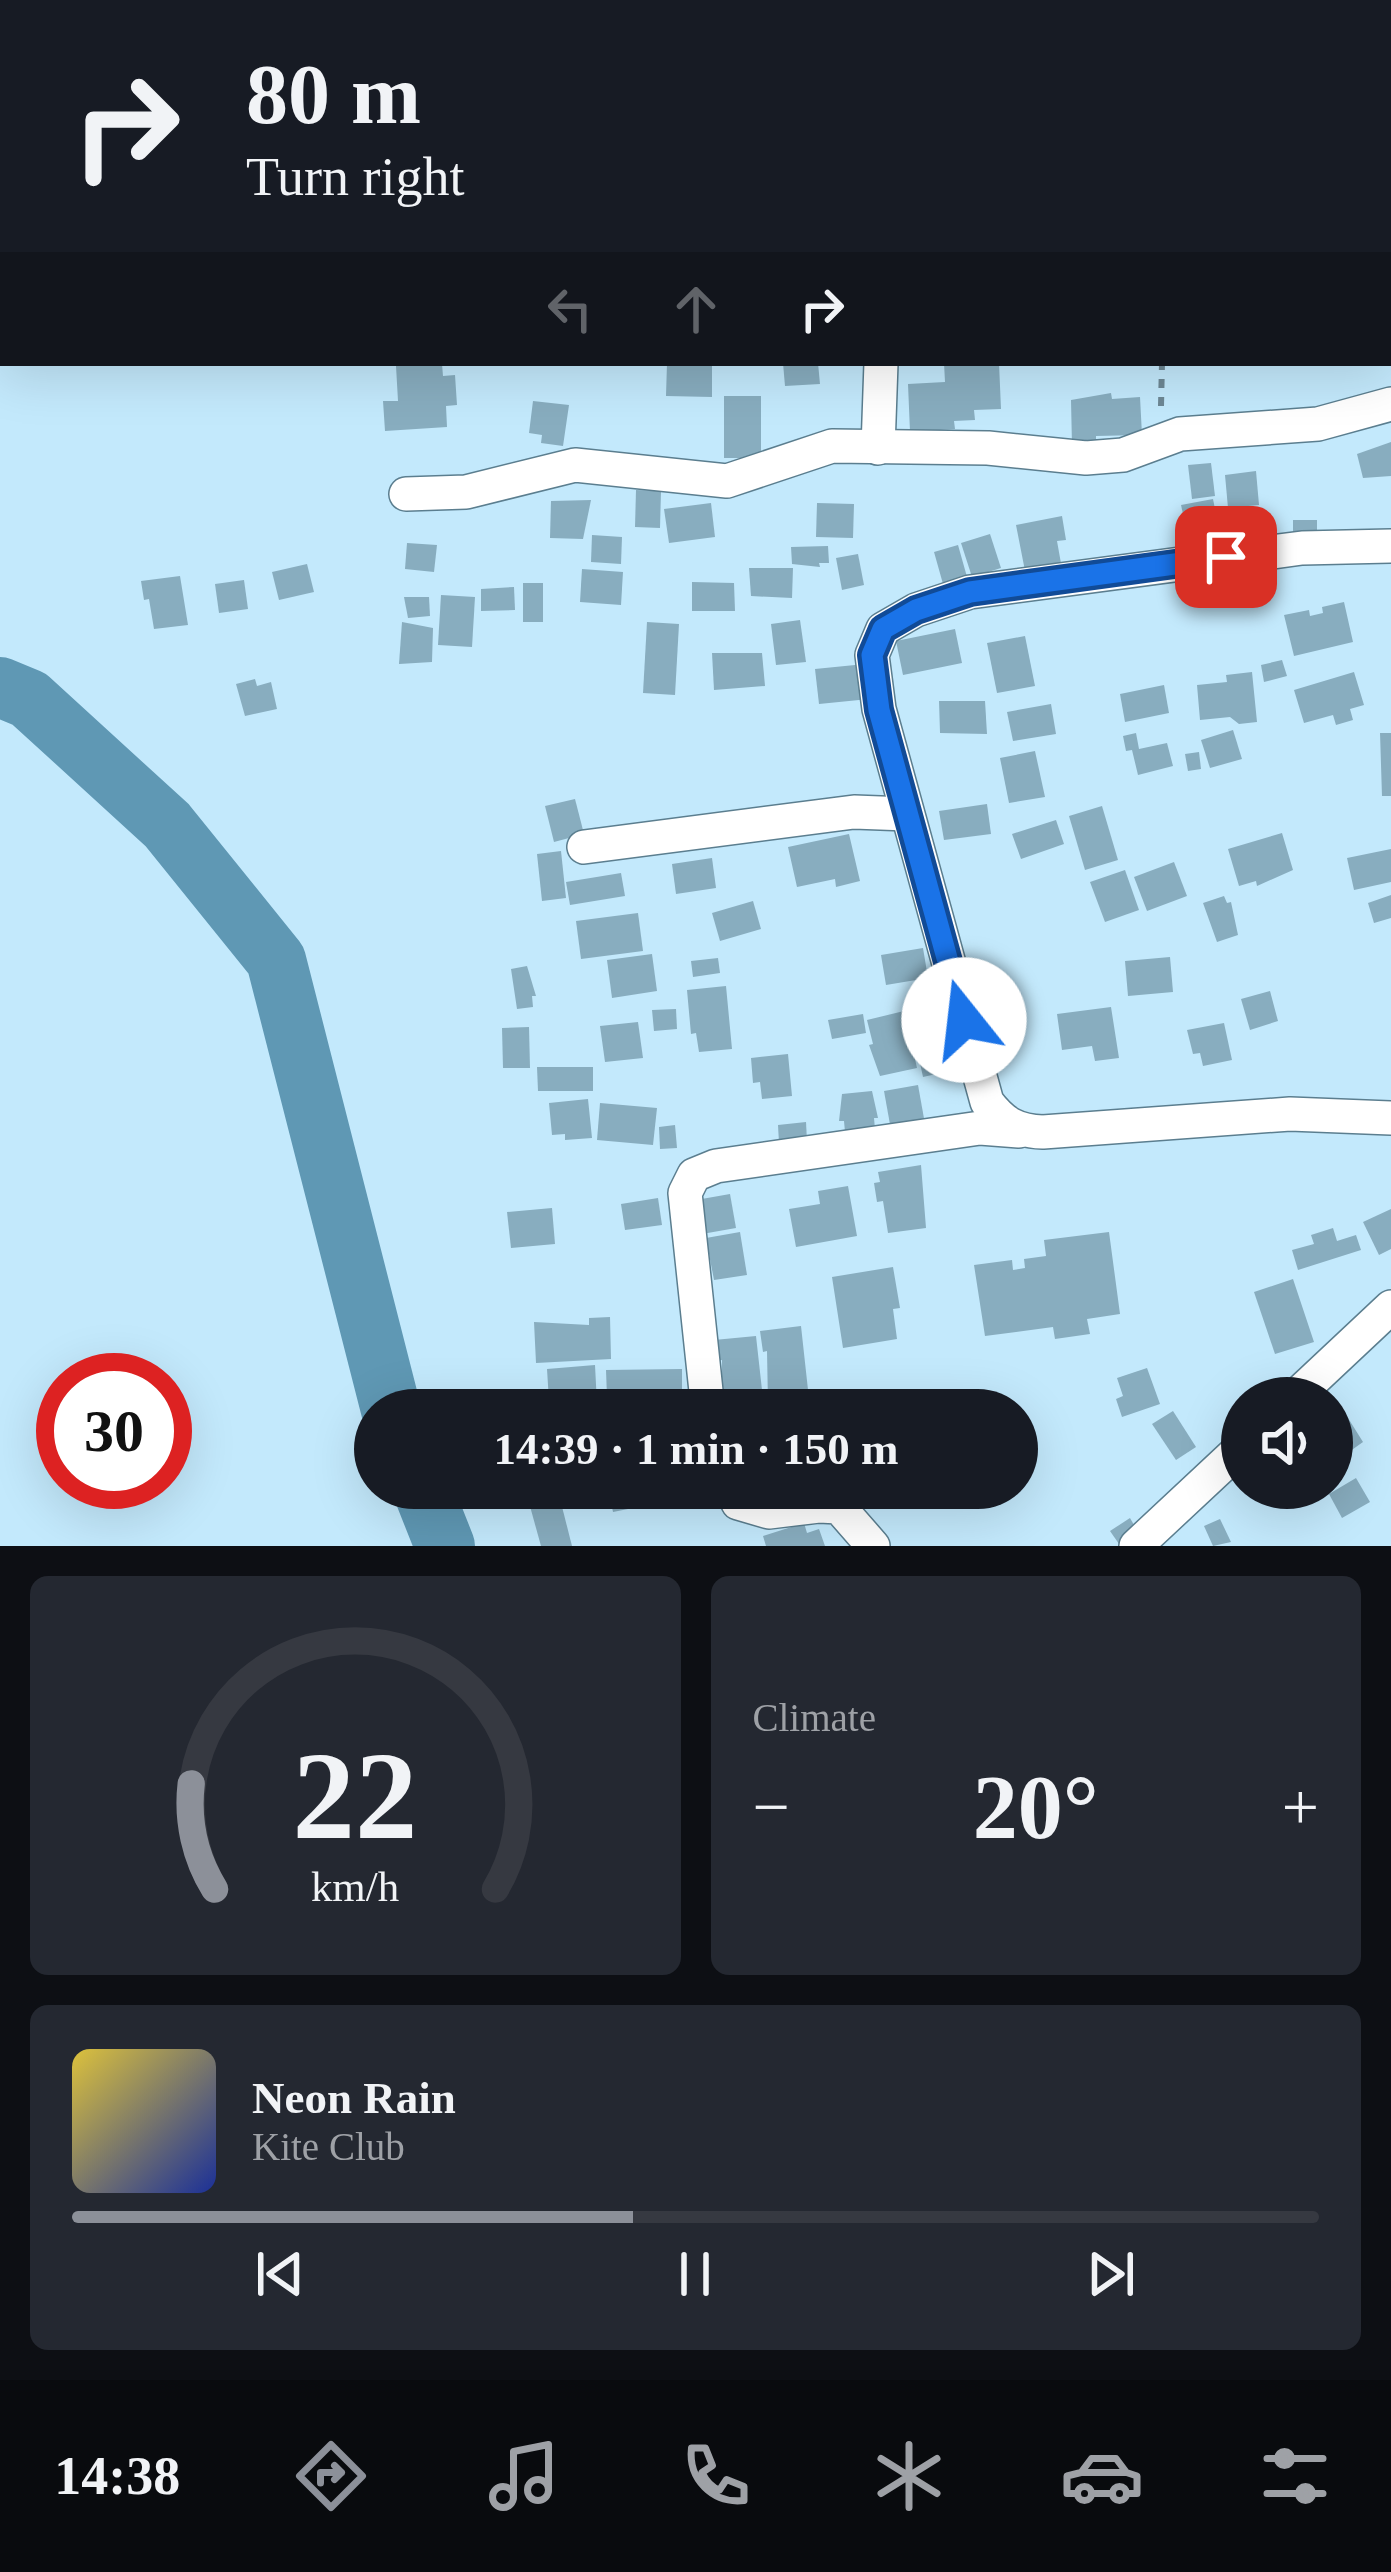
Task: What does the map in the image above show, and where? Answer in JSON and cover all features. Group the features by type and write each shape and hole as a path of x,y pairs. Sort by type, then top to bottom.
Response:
{"street":[{"path":"878,448 881,366"},
{"path":"406,494 466,492 574,465 728,482 832,446 988,448 1087,458 1123,455 1180,434 1318,424 1391,404"},
{"path":"1022,1131 1001,1120 988,1102 907,814 879,710 872,655 883,629 916,610 970,592 1302,548 1391,546"},
{"path":"584,848 854,812 907,814"},
{"path":"706,1389 685,1193 694,1175 716,1166 958,1131 1290,1114 1391,1118"},
{"path":"1316,1377 1391,1307"},
{"path":"1136,1546 1221,1467"},
{"path":"758,1509 794,1509"},
{"path":"840,1509 873,1546"}],"path":[{"path":"1161,440 1162,366"}],"building":[{"path":"396,366 442,366 443,376 455,375 457,405 446,406 447,427 385,431 383,401 398,401"},
{"path":"667,366 712,366 712,397 666,396"},
{"path":"783,366 818,366 820,384 785,386"},
{"path":"944,366 999,366 1001,409 974,410 975,420 954,421 955,429 910,432 908,384 945,382"},
{"path":"1111,393 1112,399 1140,397 1142,435 1096,436 1096,445 1072,446 1071,400"},
{"path":"724,396 761,396 761,458 724,458"},
{"path":"533,401 569,405 563,446 541,443 542,435 529,433"},
{"path":"1391,442 1391,476 1363,478 1357,454"},
{"path":"1211,463 1215,496 1192,499 1188,465"},
{"path":"1256,471 1259,505 1228,508 1225,475"},
{"path":"636,490 661,491 660,528 635,527"},
{"path":"1213,499 1221,539 1190,545 1181,505"},
{"path":"591,500 583,539 550,538 551,501"},
{"path":"711,503 715,537 669,543 664,509"},
{"path":"817,503 854,504 853,538 816,537"},
{"path":"1260,513 1263,534 1228,538 1226,516"},
{"path":"1062,516 1066,540 1057,541 1062,569 1026,576 1016,525"},
{"path":"1293,520 1317,520 1317,536 1293,536"},
{"path":"990,534 1001,568 972,577 961,543"},
{"path":"592,535 622,537 621,564 591,562"},
{"path":"407,543 437,545 434,572 405,569"},
{"path":"958,545 967,577 943,584 934,552"},
{"path":"828,546 829,563 819,563 820,567 792,564 791,547"},
{"path":"858,554 864,585 842,590 836,558"},
{"path":"307,564 314,592 279,600 272,572"},
{"path":"749,568 793,568 792,598 751,596"},
{"path":"582,569 623,572 621,605 580,602"},
{"path":"180,576 188,625 154,629 141,581"},
{"path":"244,580 248,609 219,613 215,584"},
{"path":"692,582 734,583 735,611 692,611"},
{"path":"523,583 543,583 543,622 523,622"},
{"path":"514,587 515,610 481,611 481,589"},
{"path":"441,595 475,597 472,647 438,645"},
{"path":"404,597 429,597 430,616 408,618"},
{"path":"1344,602 1353,642 1294,656 1284,615 1309,610 1310,616 1323,613 1322,607"},
{"path":"800,620 806,662 776,665 771,624"},
{"path":"402,622 433,628 432,662 399,664"},
{"path":"647,622 679,624 675,695 643,693"},
{"path":"955,629 962,663 903,675 896,641"},
{"path":"1025,636 1035,686 997,693 987,643"},
{"path":"712,653 762,653 765,686 714,690"},
{"path":"1282,660 1287,676 1264,682 1261,665"},
{"path":"865,664 869,699 819,704 815,669"},
{"path":"1252,672 1257,722 1239,724 1230,717 1200,720 1197,685 1227,682 1226,675"},
{"path":"1354,672 1364,705 1350,709 1353,720 1336,725 1333,715 1304,723 1294,690"},
{"path":"255,679 257,686 271,682 277,709 245,716 236,684"},
{"path":"1164,685 1169,713 1125,722 1120,694"},
{"path":"939,701 985,701 987,734 940,733"},
{"path":"1051,704 1056,734 1013,741 1007,712"},
{"path":"1233,730 1242,759 1210,768 1201,740"},
{"path":"1136,733 1139,749 1167,743 1173,766 1138,775 1123,736"},
{"path":"1380,733 1391,733 1391,796 1382,796"},
{"path":"1035,751 1045,797 1009,803 1000,758"},
{"path":"1199,752 1201,769 1188,771 1185,754"},
{"path":"575,799 584,834 554,842 545,806"},
{"path":"987,804 991,834 944,840 939,811"},
{"path":"1102,806 1118,860 1085,870 1069,816"},
{"path":"1056,820 1064,844 1021,859 1012,834"},
{"path":"1282,833 1293,870 1257,886 1256,881 1239,886 1228,849"},
{"path":"849,834 860,881 836,887 835,879 797,887 788,847"},
{"path":"1391,849 1391,882 1354,890 1347,858"},
{"path":"561,851 566,898 542,901 537,854"},
{"path":"712,858 716,888 676,894 672,864"},
{"path":"1174,862 1187,896 1147,911 1134,877"},
{"path":"1125,870 1139,910 1105,922 1090,882"},
{"path":"621,873 625,896 570,905 566,882"},
{"path":"1391,895 1391,918 1374,923 1368,903"},
{"path":"1224,896 1231,902 1238,935 1217,942 1203,903"},
{"path":"753,901 761,929 720,941 712,913"},
{"path":"638,913 643,951 581,959 576,921"},
{"path":"923,948 928,978 886,985 881,955"},
{"path":"652,954 657,991 612,998 607,960"},
{"path":"1170,957 1173,992 1128,996 1125,961"},
{"path":"718,958 720,973 693,977 691,961"},
{"path":"527,966 536,996 532,996 533,1007 517,1009 511,969"},
{"path":"726,986 732,1049 699,1052 696,1033 691,1034 687,990"},
{"path":"1270,991 1278,1021 1250,1030 1241,999"},
{"path":"1111,1007 1119,1058 1095,1061 1092,1046 1062,1050 1057,1014"},
{"path":"676,1009 677,1029 654,1031 652,1010"},
{"path":"904,1011 907,1026 914,1024 920,1049 913,1050 917,1068 880,1076 869,1045 873,1044 867,1020"},
{"path":"863,1014 866,1033 832,1039 828,1020"},
{"path":"638,1022 643,1058 605,1062 600,1026"},
{"path":"1224,1023 1232,1060 1203,1066 1200,1053 1193,1054 1187,1030"},
{"path":"529,1027 530,1068 503,1068 502,1028"},
{"path":"949,1046 954,1070 923,1077 920,1063 930,1061 928,1051"},
{"path":"788,1054 792,1096 762,1099 760,1082 753,1083 751,1058"},
{"path":"537,1067 593,1067 593,1091 538,1091"},
{"path":"918,1085 925,1124 891,1130 884,1091"},
{"path":"872,1091 878,1118 874,1118 875,1129 845,1132 844,1121 839,1121 842,1094"},
{"path":"588,1099 592,1138 565,1140 565,1134 552,1135 549,1103"},
{"path":"600,1103 657,1108 653,1145 597,1140"},
{"path":"806,1122 807,1141 779,1143 778,1125"},
{"path":"675,1125 677,1148 660,1149 659,1127"},
{"path":"921,1165 926,1228 888,1233 883,1201 877,1202 874,1183 880,1182 878,1172"},
{"path":"848,1186 857,1236 796,1247 789,1209 820,1204 818,1191"},
{"path":"730,1194 736,1228 702,1234 696,1200"},
{"path":"658,1198 662,1225 625,1230 621,1204"},
{"path":"552,1208 555,1244 511,1248 507,1212"},
{"path":"1391,1209 1391,1249 1379,1255 1363,1222"},
{"path":"1333,1228 1337,1241 1356,1235 1361,1250 1298,1270 1292,1250 1314,1244 1311,1235"},
{"path":"740,1232 747,1275 714,1280 706,1238"},
{"path":"1109,1232 1120,1314 1087,1319 1090,1334 1055,1339 1053,1327 985,1336 974,1265 1012,1260 1013,1270 1025,1268 1024,1259 1046,1256 1044,1240"},
{"path":"893,1267 900,1308 893,1309 897,1339 843,1348 832,1277"},
{"path":"1293,1279 1314,1342 1275,1354 1254,1292"},
{"path":"610,1317 611,1359 536,1363 534,1322 589,1325 589,1318"},
{"path":"801,1326 808,1389 768,1389 767,1351 763,1352 760,1331"},
{"path":"756,1336 762,1389 722,1389 722,1360 716,1361 714,1340"},
{"path":"595,1365 596,1389 548,1389 547,1369"},
{"path":"1147,1368 1160,1404 1122,1417 1116,1399 1123,1396 1117,1378"},
{"path":"682,1369 682,1389 607,1389 606,1370"},
{"path":"1173,1411 1196,1447 1176,1460 1152,1424"},
{"path":"1353,1426 1363,1442 1353,1449"},
{"path":"1353,1480 1370,1502 1342,1518 1337,1509 1353,1509"},
{"path":"531,1509 563,1509 572,1546 541,1546"},
{"path":"1130,1518 1138,1532 1119,1544 1110,1531"},
{"path":"1220,1519 1231,1542 1213,1546 1204,1526"},
{"path":"804,1523 807,1533 819,1529 825,1546 766,1546 763,1536"}],"waterway":[{"path":"0,687 29,699 167,825 276,960 386,1389"},
{"path":"430,1509 445,1546"}],"route":[{"path":"964,1020 879,710 872,655 883,629 916,610 970,592 1226,557"}]}
